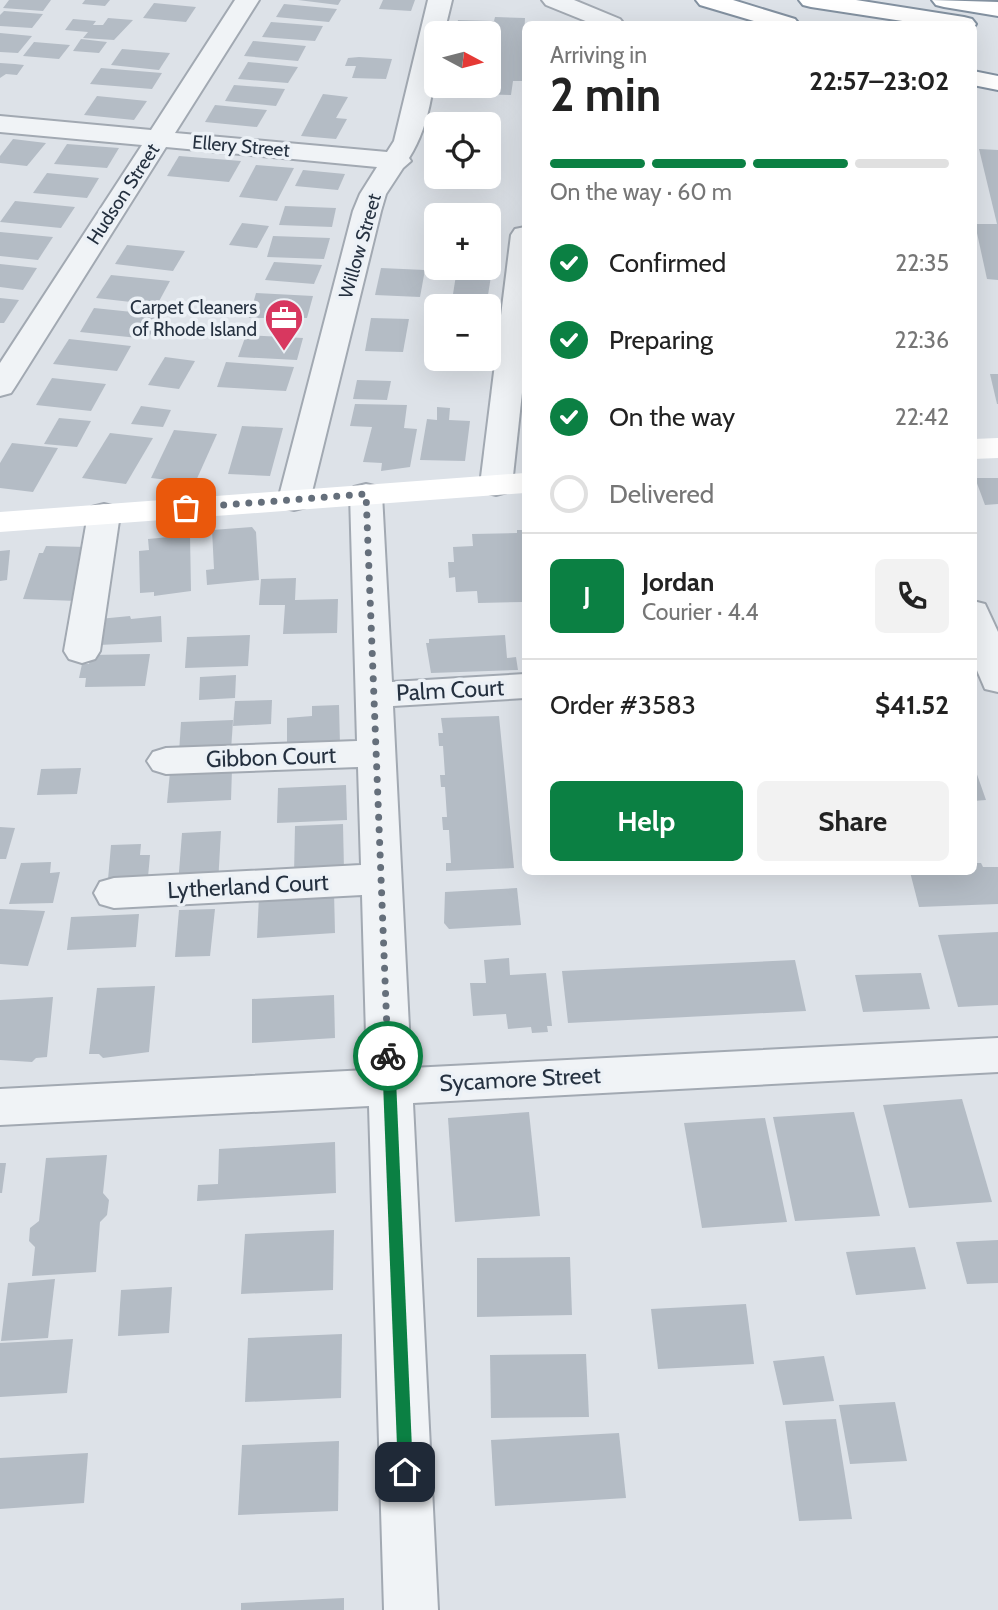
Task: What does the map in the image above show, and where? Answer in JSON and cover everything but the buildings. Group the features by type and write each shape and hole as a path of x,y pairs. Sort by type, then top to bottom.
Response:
{"main road":[{"path":"708,0 777,21"},
{"path":"811,0 945,21"},
{"path":"944,0 998,9"},
{"path":"977,27 998,30"},
{"path":"977,79 998,83"},
{"path":"977,449 998,448"},
{"path":"0,522 510,484"}],"street":[{"name":"Hudson Street","path":"0,387 247,0"},
{"name":"Willow Street","path":"294,500 367,211 378,186 398,161 407,141 440,0"},
{"path":"554,0 605,21"},
{"name":"Ellery Street","path":"0,124 398,161"},
{"path":"510,484 522,285"},
{"path":"366,494 411,1610"},
{"path":"82,651 104,514"},
{"path":"977,627 987,665"},
{"name":"Palm Court","path":"374,695 522,686"},
{"name":"Gibbon Court","path":"166,761 377,753"},
{"name":"Lytherland Court","path":"114,893 382,879"},
{"name":"Sycamore Street","path":"0,1107 998,1055"}],"way so far":[{"path":"186,508 366,494 388,1056"}],"place":[{"name":"Carpet Cleaners of Rhode Island","path":"284,352"}],"route":[{"path":"388,1056 405,1472"}]}
